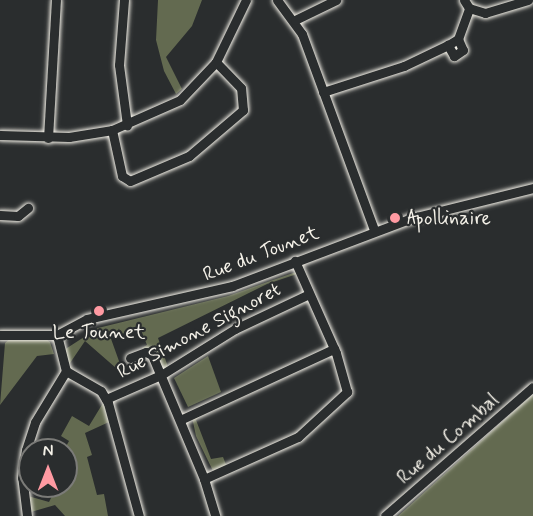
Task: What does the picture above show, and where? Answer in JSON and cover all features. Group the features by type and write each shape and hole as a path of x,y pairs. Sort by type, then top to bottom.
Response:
{"street":[{"path":"48,138 56,0"},
{"path":"124,0 119,65 127,124"},
{"path":"0,135 48,138 112,130 180,100 216,62 246,0"},
{"path":"277,0 295,20 374,230"},
{"path":"295,20 336,0"},
{"path":"448,45 450,54 459,55 463,50 458,39 467,4 485,14 528,0"},
{"path":"323,92 404,66 414,58 458,39"},
{"path":"112,130 122,176 130,181 189,156 243,110 241,88 216,62"},
{"name":"Rue du Tounet","path":"0,335 57,335 87,320 199,296 374,230 533,188"},
{"path":"0,215 18,216 28,208"},
{"path":"204,479 298,437 344,397 348,388 334,348 295,261"},
{"name":"Rue Simone Signoret","path":"106,399 161,375 235,329 309,294"},
{"path":"27,516 22,478 26,450 35,422 66,371 57,335"},
{"path":"180,420 334,348"},
{"path":"130,358 149,352 161,375 204,479 215,516"},
{"path":"66,371 86,380 106,399 116,421 139,516"},
{"name":"Rue du Combal","path":"385,516 533,387"}],"green space":[{"path":"158,0 202,0 192,26 166,57 182,89 176,94 164,71 156,40"},
{"path":"296,272 297,274 267,284 158,338 168,367 162,370 154,352 142,348 147,345 141,330 110,336 124,375 85,341 68,366 64,350 98,328 228,296"},
{"path":"43,337 50,342 54,354 37,356 0,405 5,343 11,338"},
{"path":"208,356 221,392 188,407 174,378"},
{"path":"533,394 533,516 398,516"},
{"path":"103,403 109,422 85,433 92,455 87,457 97,495 104,494 108,516 65,516 55,505 31,512 28,498 49,502 51,498 78,498 78,438 61,436 72,416 89,426"},
{"path":"201,415 196,420 211,459 223,457 227,467 214,473 196,436 192,417"}],"place":[{"name":"Apollinaire","path":"395,218"},
{"name":"Le Tounet","path":"99,311"}]}
